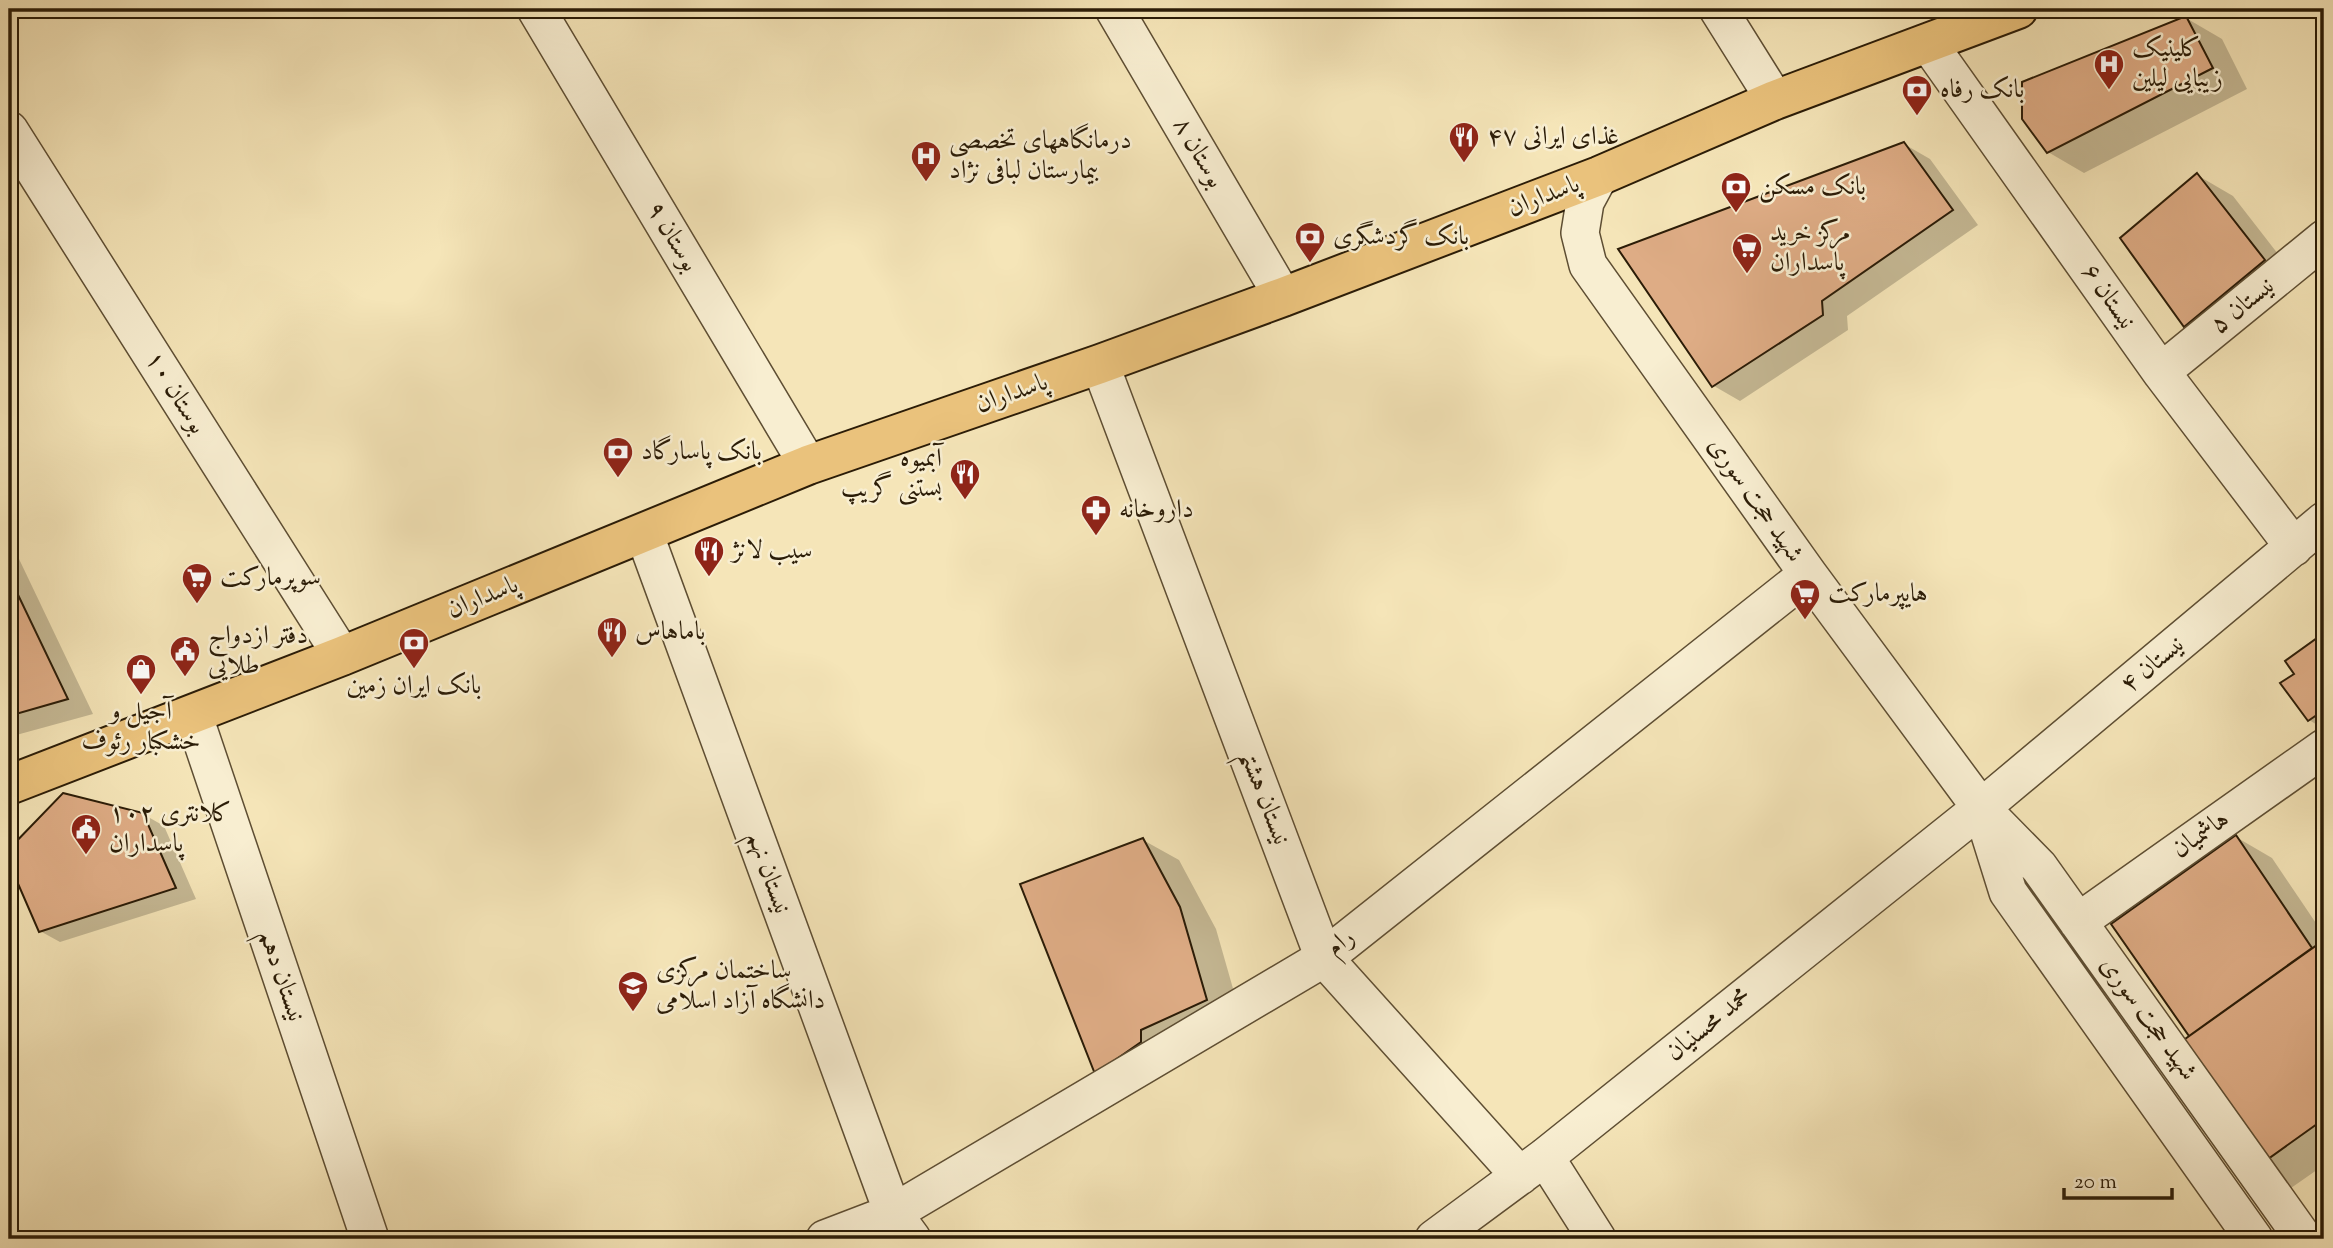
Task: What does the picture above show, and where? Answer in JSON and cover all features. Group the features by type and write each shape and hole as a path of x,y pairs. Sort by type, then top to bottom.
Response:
{"main road":[{"name":"پاسداران","path":"9,785 342,656 808,464 1100,364 1283,297 1600,176 1775,100 2018,9"}],"street":[{"name":"بوستان ۹","path":"536,9 808,464"},
{"name":"بوستان ۸","path":"1114,9 1283,297"},
{"path":"1718,9 1775,100"},
{"name":"نیستان ۶","path":"1928,43 2161,372 2294,547"},
{"name":"بوستان ۱۰","path":"9,130 342,656"},
{"name":"شهید حجت سوری","path":"1600,176 1586,202 1580,233 1588,265 1808,574 1981,808 2039,866 2304,1239"},
{"name":"نیستان ۵","path":"2161,372 2324,239"},
{"name":"نیستان هشتم","path":"1100,364 1324,958 1532,1167 1597,1239"},
{"name":"نیستان ۴","path":"1981,808 2324,521"},
{"name":"نیستان نهم","path":"644,533 902,1226"},
{"name":"رام","path":"825,1239 902,1226 1324,958 1808,574"},
{"name":"نیستان دهم","path":"193,714 369,1239"},
{"name":"هاشمیان","path":"2078,922 2324,748"},
{"name":"شهید حجت سوری","path":"1981,808 2008,892 2254,1239"},
{"name":"محمد محسنیان","path":"1434,1239 1532,1167 1981,808"},
{"path":"867,1239 902,1226"}],"building":[{"path":"2186,16 2213,68 2047,153 2022,119 2022,82"},
{"name":"مرکز خرید پاسداران","path":"1904,142 1953,210 1822,301 1823,315 1712,387 1618,249"},
{"path":"2197,173 2265,260 2184,327 2120,238"},
{"path":"9,576 68,699 9,716"},
{"path":"2324,633 2324,710 2308,721 2280,683 2294,674 2285,661"},
{"name":"کلانتری ۱۰۲ پاسداران","path":"63,793 143,813 176,888 39,932 9,863 9,849"},
{"path":"2236,835 2312,948 2189,1036 2111,924"},
{"path":"1143,838 1180,907 1207,1000 1141,1030 1141,1042 1095,1074 1020,884"},
{"path":"2324,940 2324,1119 2254,1169 2171,1049"}],"place":[{"name":"کلینیک زیبایی لیلین","path":"2109,91"},
{"name":"بانک رفاه","path":"1917,117"},
{"name":"غذای ایرانی ۴٧","path":"1464,164"},
{"name":"درمانگاههای تخصصی بیمارستان لبافی نژاد","path":"926,183"},
{"name":"بانک مسکن","path":"1736,214"},
{"name":"بانک گردشگری","path":"1310,264"},
{"name":"مرکز خرید پاسداران","path":"1747,275"},
{"name":"بانک پاسارگاد","path":"618,479"},
{"name":"آبمیوه بستنی گریپ","path":"965,501"},
{"name":"داروخانه","path":"1096,537"},
{"name":"سیب لانژ","path":"709,578"},
{"name":"سوپرمارکت","path":"197,605"},
{"name":"هایپرمارکت","path":"1805,621"},
{"name":"باماهاس","path":"612,659"},
{"name":"بانک ایران زمین","path":"414,670"},
{"name":"دفتر ازدواج طلایی","path":"185,678"},
{"name":"آجیل و خشکبار رئوف","path":"141,696"},
{"name":"کلانتری ۱۰۲ پاسداران","path":"86,856"},
{"name":"ساختمان مرکزی دانشگاه آزاد اسلامی","path":"633,1013"}]}
